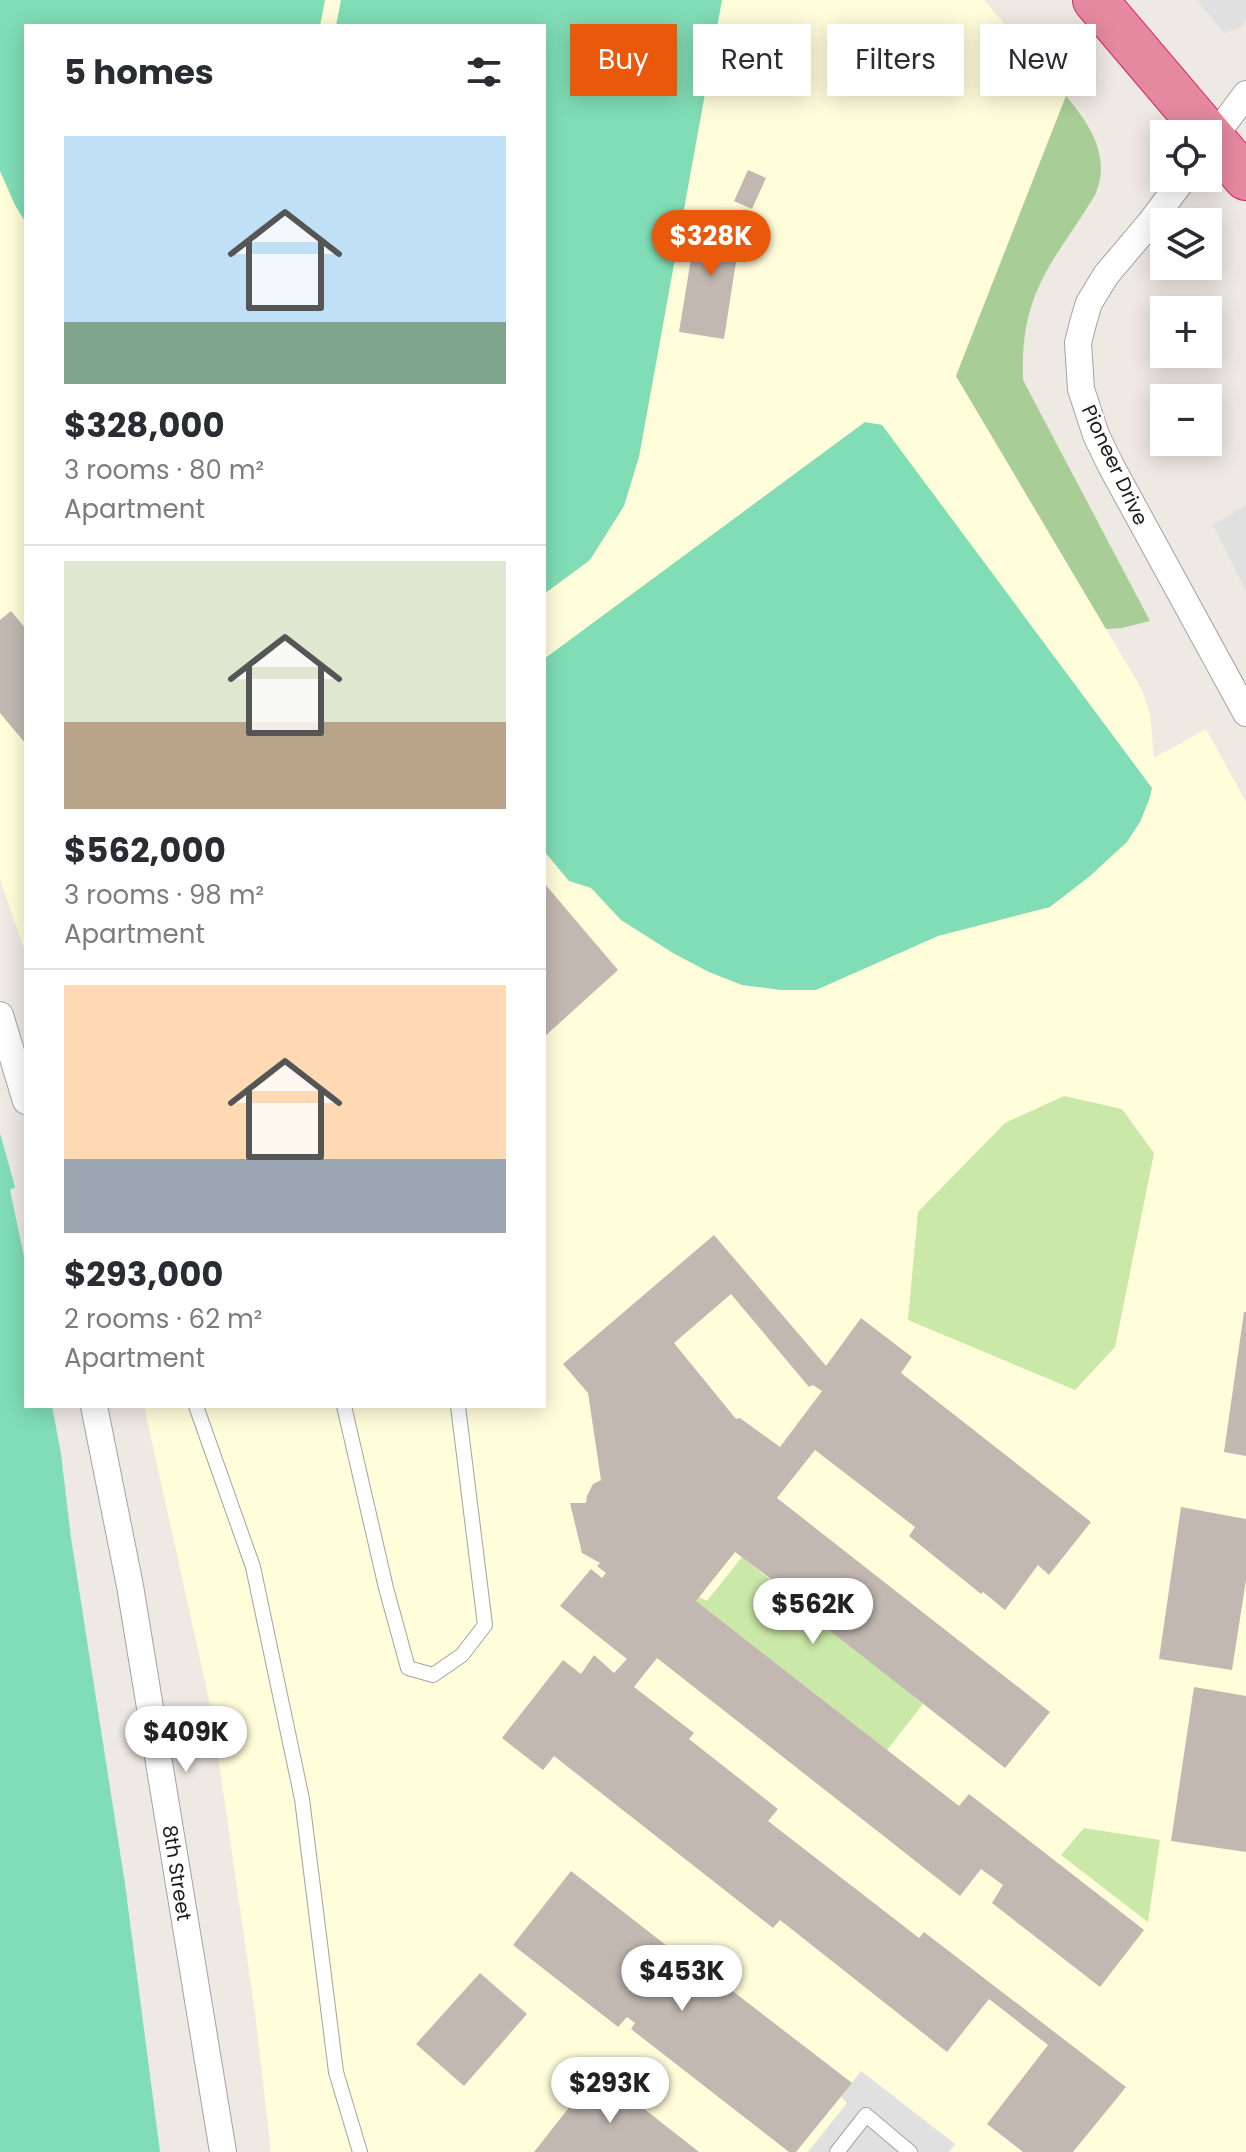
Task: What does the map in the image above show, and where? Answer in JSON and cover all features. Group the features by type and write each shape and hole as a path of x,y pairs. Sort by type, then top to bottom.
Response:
{"highway":[{"path":"1095,0 1192,120"},
{"path":"1222,154 1246,178"}],"street":[{"path":"1222,126 1246,94"},
{"name":"Pioneer Drive","path":"1173,192 1116,262 1089,303 1078,343 1079,374 1096,435 1111,466 1246,713"},
{"path":"0,1015 24,1094"},
{"name":"8th Street","path":"94,1408 130,1586 223,2152"}],"lane":[{"path":"197,1408 253,1567 302,1799 336,2072 360,2152"},
{"path":"344,1408 408,1668 433,1675 462,1655 485,1625 458,1408"},
{"path":"837,2152 866,2115 910,2152"}],"shaded area":[{"path":"0,0 984,0 1004,24 980,24 980,96 1066,96 956,376 1141,688 1150,713 1154,758 1206,729 1246,802 1246,2152 271,2152 255,2013 212,1713 144,1408 546,1408 546,24 24,24 24,949 0,879"},
{"path":"1197,0 1246,0 1246,20 1241,27 1224,33"},
{"path":"1246,505 1246,591 1213,525"},
{"path":"861,2071 955,2144 949,2152 808,2152 847,2103 841,2097"}],"green space":[{"path":"0,0 325,0 320,24 24,24 24,220 0,171"},
{"path":"341,0 722,0 718,24 693,24 693,96 705,96 639,457 624,506 590,560 546,593 546,24 336,24"},
{"path":"1066,96 1095,139 1101,164 1100,177 1095,195 1050,265 1035,296 1026,331 1023,380 1150,621 1106,629 956,376"},
{"path":"865,422 882,425 1152,788 1140,822 1127,842 1050,907 938,936 816,990 742,985 673,953 621,920 591,888 569,881 546,853 546,658"},
{"path":"1064,1096 1122,1109 1154,1153 1115,1347 1075,1390 908,1320 918,1212 1005,1123"},
{"path":"0,1133 15,1187 10,1190 24,1256 24,1408 52,1408 61,1454 71,1538 125,1884 160,2152 0,2152"},
{"path":"742,1557 923,1704 887,1750 696,1601 699,1597 707,1601"},
{"path":"1084,1828 1160,1840 1148,1922 1061,1855"}],"building":[{"path":"748,170 766,178 752,209 734,201"},
{"path":"698,216 742,223 724,339 679,332"},
{"path":"11,611 24,627 24,742 0,713 0,620"},
{"path":"546,885 618,970 546,1035"},
{"path":"714,1235 826,1366 861,1318 912,1357 901,1373 1091,1522 1049,1575 1038,1565 1005,1610 909,1536 915,1527 815,1450 777,1498 1050,1712 1005,1768 768,1582 771,1579 735,1552 696,1601 959,1806 969,1794 1144,1930 1100,1987 992,1903 1003,1885 981,1869 960,1896 657,1658 634,1687 694,1733 689,1739 778,1809 768,1821 919,1938 924,1932 1126,2087 1073,2152 1023,2152 987,2124 1048,2045 989,1999 947,2052 780,1920 773,1928 554,1756 543,1770 502,1738 563,1660 581,1674 594,1655 614,1673 627,1659 560,1606 591,1569 602,1578 606,1573 597,1566 600,1563 582,1553 570,1503 586,1503 593,1484 601,1480 588,1393 563,1364","holes":["731,1294 809,1387 813,1385 822,1391 780,1447 740,1418 736,1419 674,1343"]},
{"path":"1246,1312 1246,1456 1224,1452"},
{"path":"1181,1507 1246,1519 1246,1580 1232,1670 1159,1659"},
{"path":"1194,1687 1246,1696 1246,1852 1171,1841"},
{"path":"571,1871 852,2083 796,2152 789,2152 631,2029 635,2023 627,2017 618,2027 513,1945"},
{"path":"480,1973 527,2014 464,2086 416,2044"},
{"path":"597,2072 699,2152 534,2152"}]}
